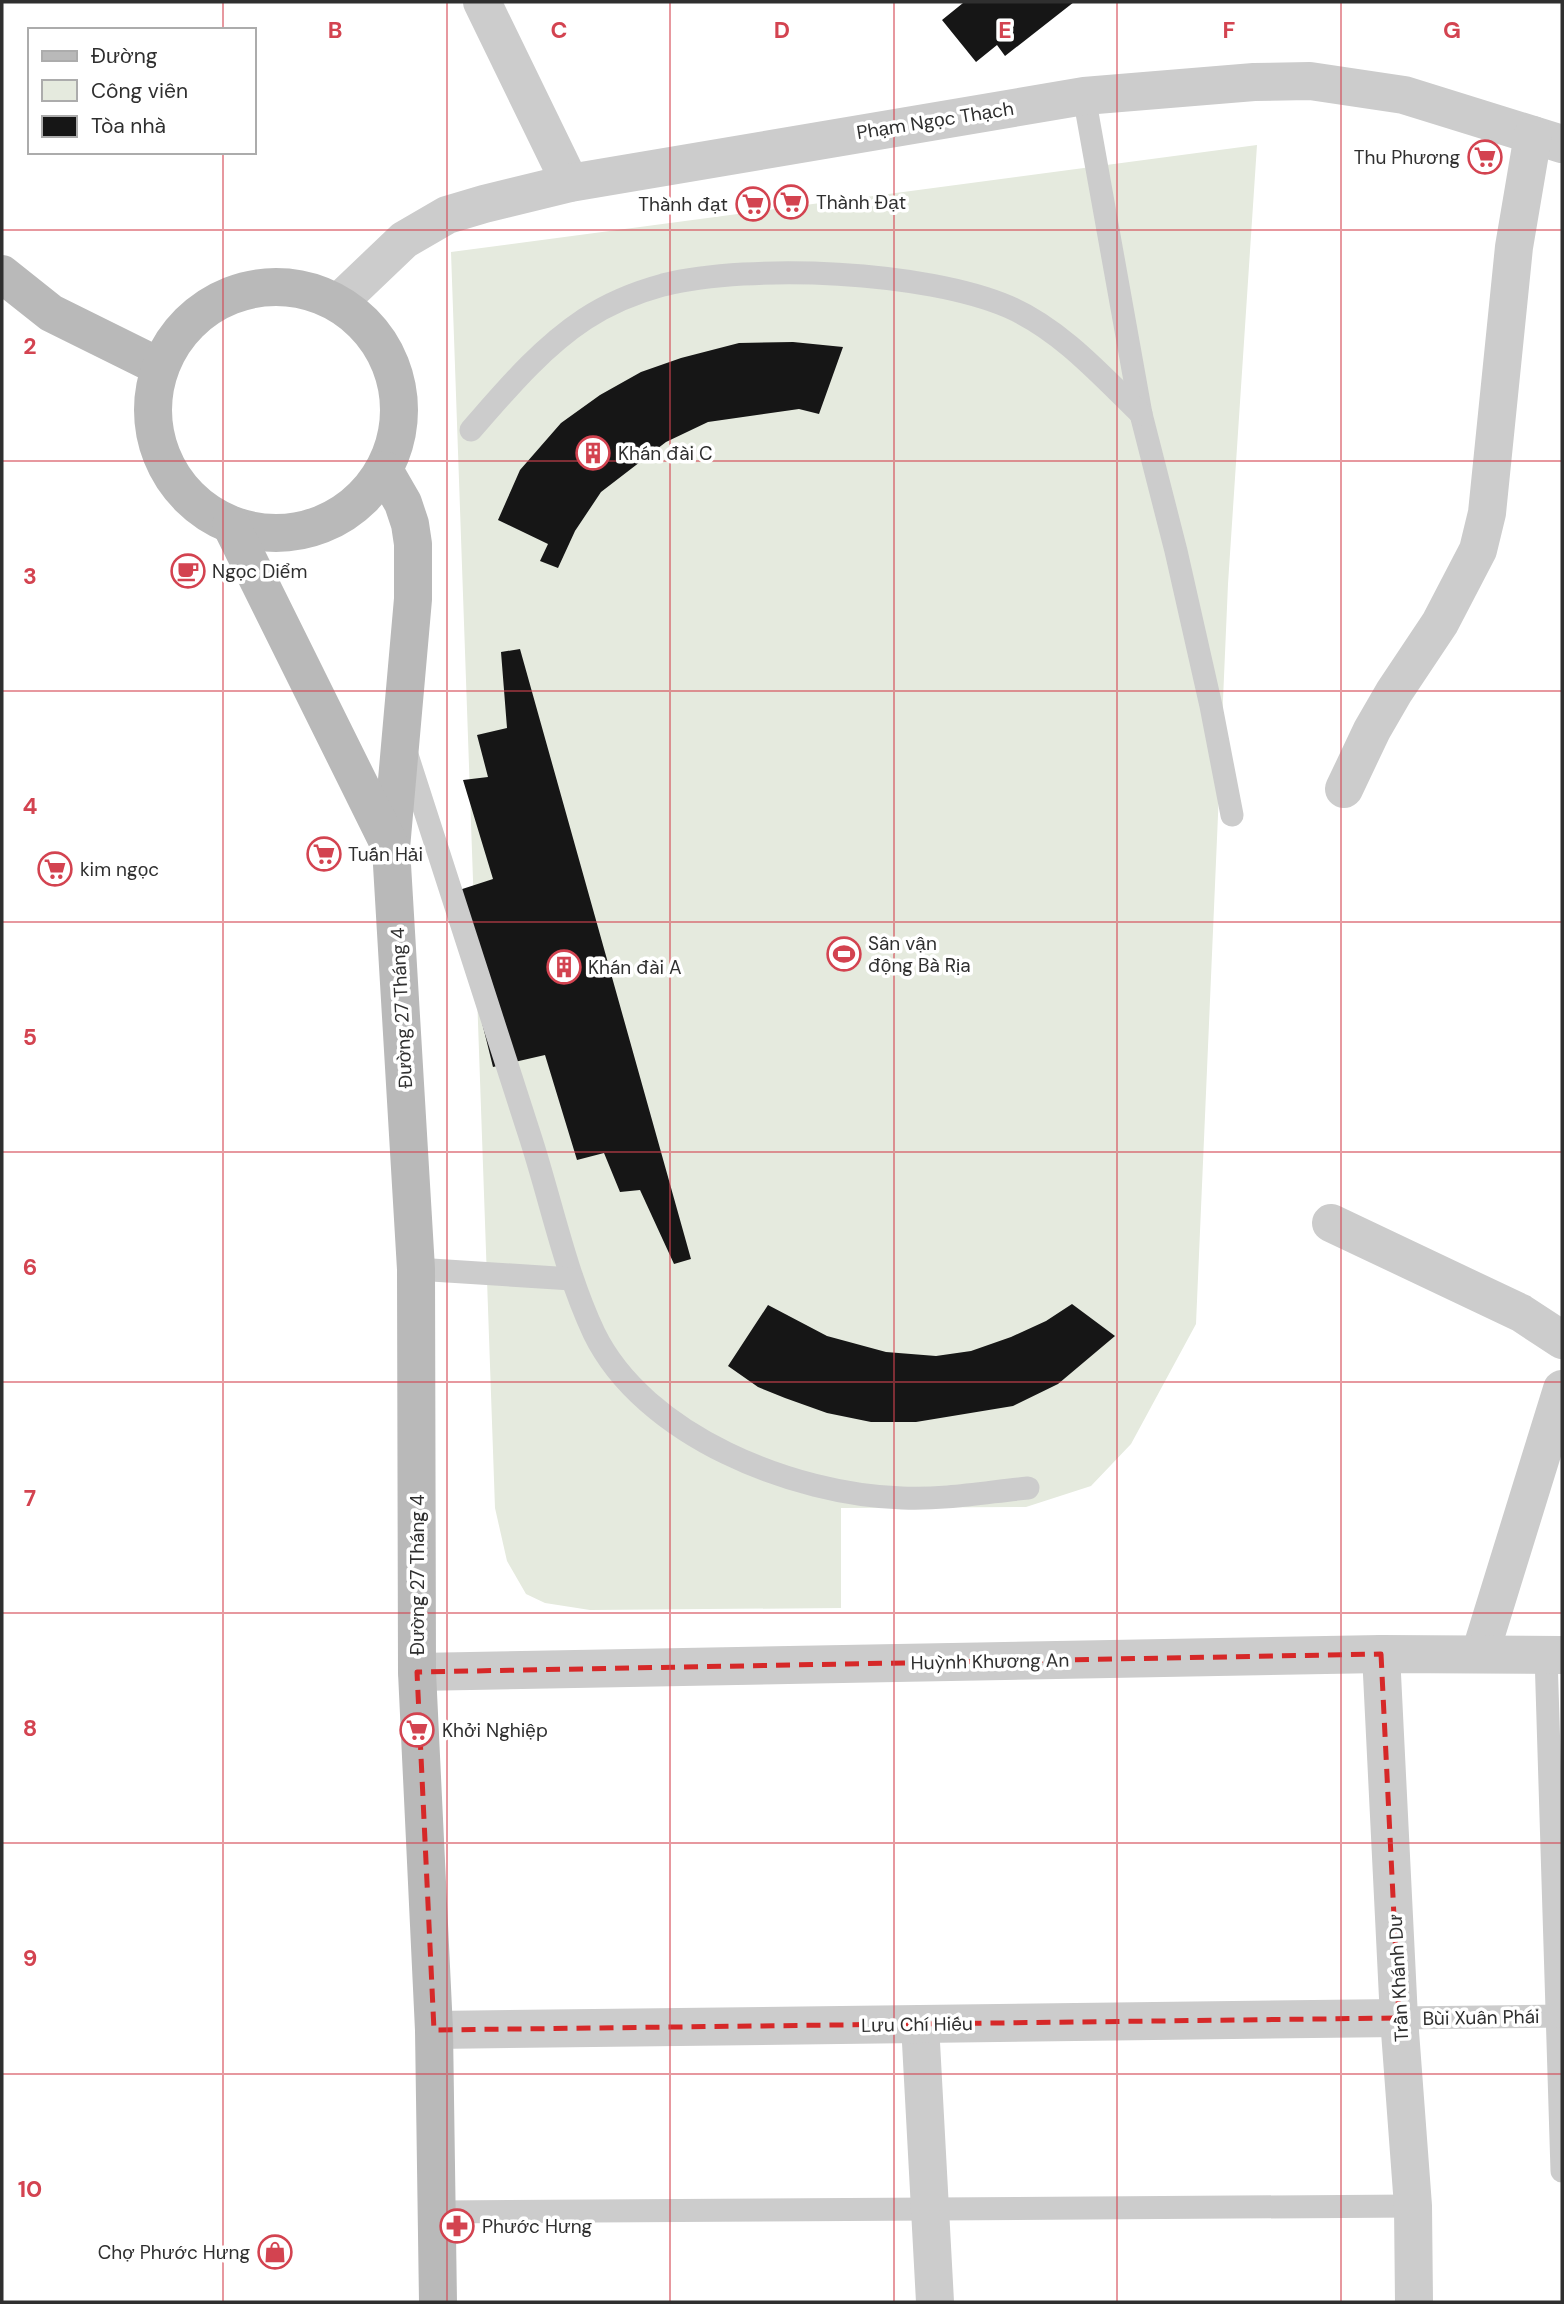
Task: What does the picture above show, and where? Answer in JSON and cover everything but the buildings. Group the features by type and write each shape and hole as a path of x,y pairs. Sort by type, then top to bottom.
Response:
{"street":[{"path":"482,2 570,183"},
{"name":"Phạm Ngọc Thạch","path":"338,303 404,240 447,215 475,207 570,183 1084,96 1254,82 1310,81 1404,95 1547,139"},
{"path":"1344,789 1372,730 1440,623 1478,550 1487,513 1514,247 1547,139"},
{"path":"2,274 51,313 160,368"},
{"path":"286,287 310,290 338,303 363,321 383,347 397,383 397,428 384,470 355,506 331,521 302,531 271,533 231,525 203,510 172,477 157,444 152,409 160,368 177,337 214,304 247,291 286,287"},
{"name":"Đường 27 Tháng 4","path":"384,470 403,503 413,544 412,599 391,848 416,1269 417,1672 434,2030 438,2302"},
{"name":"Đường 27 Tháng 4","path":"231,525 391,848"},
{"path":"1331,1223 1521,1313 1562,1340"},
{"path":"1480,1654 1562,1390"},
{"name":"Huỳnh Khương An","path":"417,1672 1381,1654 1554,1655"},
{"name":"Trần Khánh Dư","path":"1381,1654 1399,2018 1413,2206 1414,2302"},
{"name":"Lưu Chí Hiếu","path":"434,2030 1399,2018"},
{"path":"920,2024 935,2302"}],"lane":[{"path":"1084,96 1141,414 1176,551 1232,815"},
{"path":"471,430 514,382 551,346 586,318 617,302 663,285 709,277 771,274 841,274 916,283 974,294 1011,308 1085,359 1141,414"},
{"path":"400,735 535,1151 572,1279 595,1335 626,1380 662,1412 703,1440 744,1463 789,1478 851,1494 903,1498 1028,1488"},
{"path":"416,1269 572,1279"},
{"path":"1554,1655 1562,2171"},
{"name":"Bùi Xuân Phái","path":"1399,2018 1560,2016"},
{"path":"438,2212 1413,2206"}],"highlighted area":[{"path":"1381,1654 1399,2018 434,2030 417,1672"}],"green space":[{"name":"Sân vận động Bà Rịa","path":"1257,145 1228,584 1196,1324 1131,1444 1091,1486 1026,1507 841,1508 841,1608 590,1610 545,1603 526,1594 507,1561 495,1508 451,252"}],"place":[{"name":"Thu Phương","path":"1485,157"},
{"name":"Thành Đạt","path":"791,202"},
{"name":"Thành đạt","path":"753,204"},
{"name":"Khán đài C","path":"593,453"},
{"name":"Ngọc Diểm","path":"188,571"},
{"name":"Tuấn Hải","path":"324,854"},
{"name":"kim ngọc","path":"55,869"},
{"name":"Sân vận động Bà Rịa","path":"844,954"},
{"name":"Khán đài A","path":"564,967"},
{"name":"Khởi Nghiệp","path":"417,1730"},
{"name":"Phước Hưng","path":"457,2226"},
{"name":"Chợ Phước Hưng","path":"275,2252"}]}
